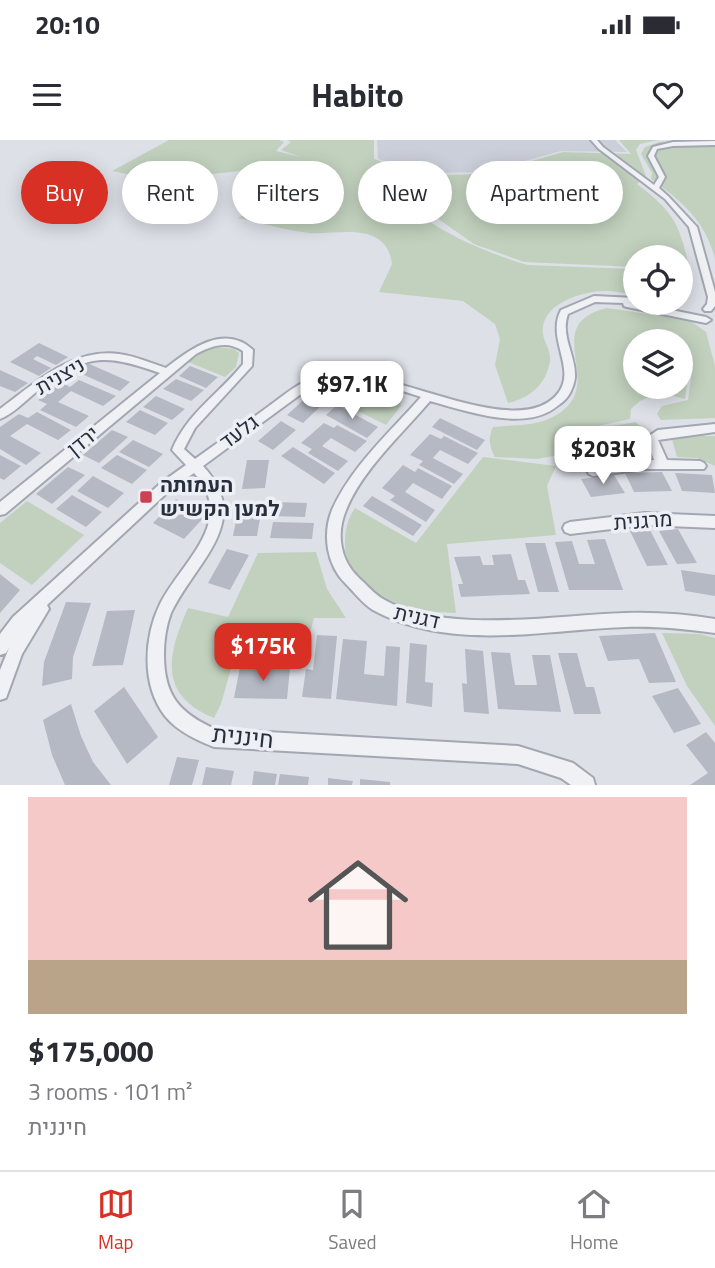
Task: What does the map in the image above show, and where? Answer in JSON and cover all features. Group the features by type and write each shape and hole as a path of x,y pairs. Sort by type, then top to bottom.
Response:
{"street":[{"path":"594,140 667,198 693,227 713,295 711,317"},
{"path":"655,189 662,177 651,156 654,148 673,144 715,143"},
{"name":"גלעד","path":"0,647 18,622 127,520 289,395 316,381 348,376 362,377 463,407 496,413 525,413 552,405 560,399 570,380 561,317 568,308 594,299 623,300"},
{"path":"563,337 564,322 569,316 581,308 600,304 631,305 711,317"},
{"path":"693,313 711,317"},
{"name":"ירדן","path":"0,510 192,352 208,344 229,341 237,343 248,350 248,364 184,434 178,450 194,466"},
{"name":"ניצנית","path":"0,415 69,366 90,358 121,357 167,372"},
{"name":"דגנית","path":"428,396 352,488 341,505 335,522 333,546 340,567 353,586 372,603 394,615 423,623 489,627 677,619 715,626"},
{"path":"662,463 652,438 658,434 715,428"},
{"path":"593,471 662,463 700,466"},
{"name":"חיננית","path":"194,466 212,486 217,502 216,521 207,544 167,607 159,630 154,659 159,689 172,713 187,727 214,737 519,755 566,770 586,785"},
{"name":"מרגנית","path":"570,528 646,519 715,522"},
{"name":"גלעד","path":"0,692 20,642 55,589"}],"shaded area":[{"path":"377,140 615,140 627,152 561,151 524,161 466,161 466,172 452,173 452,161 378,159"}],"green space":[{"path":"169,140 279,140 284,142 276,151 301,157 281,150 291,142 287,140 374,140 374,159 380,161 358,161 358,224 433,224 495,254 528,265 623,269 623,293 598,291 576,296 565,300 548,314 543,334 550,357 545,376 530,394 508,403 495,365 500,339 495,324 463,301 379,292 392,264 388,250 381,241 371,235 347,232 309,233 264,224 344,224 344,161 232,161 232,172 218,173 218,161 130,161"},
{"path":"619,140 658,140 640,144 636,150 646,176 637,184 668,212 684,245 623,245 623,266 524,262 474,244 446,224 452,224 452,175 466,174 466,224 623,224 623,161 532,161 563,152 631,154"},
{"path":"715,140 715,259 699,223 682,204 651,179 652,173 641,154 645,147 659,142"},
{"path":"122,166 122,173 112,171"},
{"path":"607,308 623,310 623,315 655,315 689,320 706,332 715,366 715,418 661,420 657,414 662,406 693,399 693,329 623,329 623,399 644,399 631,409 630,419 589,428 564,454 537,459 495,457 490,442 493,427 546,420 566,408 576,393 574,344 576,329 586,317"},
{"path":"206,349 234,349 239,353 236,367 225,377 188,362"},
{"path":"357,384 390,391 399,399 401,406 386,425 316,390"},
{"path":"635,422 644,428 644,440 650,459 594,465 573,457 578,446 590,433 605,427"},
{"path":"671,436 715,436 715,466 697,458 677,457"},
{"path":"483,457 556,466 547,486 556,535 447,544 456,613 406,607 381,596 360,579 352,569 345,544 347,525 355,508 416,543"},
{"path":"27,501 84,535 32,585 0,563 0,523"},
{"path":"316,552 327,589 346,618 314,618 304,655 236,651 221,704 214,718 196,709 183,698 172,672 175,642 188,608 228,617 258,553"},
{"path":"662,633 700,634 715,638 715,726 687,686"}],"building":[{"path":"39,343 68,357 56,365 37,356 33,359 51,368 39,376 10,362"},
{"path":"87,363 130,382 120,391 75,371"},
{"path":"190,366 218,377 206,388 179,376"},
{"path":"0,370 28,383 15,392 0,386"},
{"path":"176,379 204,390 191,401 163,389"},
{"path":"79,380 116,396 103,406 71,391 58,402 89,416 76,427 40,410 47,404 38,400 62,383 70,387"},
{"path":"310,394 326,401 303,423 287,415"},
{"path":"156,396 185,409 172,420 143,407"},
{"path":"337,405 378,427 367,438 326,415"},
{"path":"140,410 168,423 155,435 126,422"},
{"path":"37,412 71,430 58,440 27,424 10,436 41,453 26,465 0,449 0,427 19,414 28,418"},
{"path":"440,418 485,440 477,450 432,427"},
{"path":"281,421 296,430 273,450 258,441"},
{"path":"324,423 334,428 337,425 367,441 355,452 331,438 322,446 348,461 338,471 308,453 312,449 301,443"},
{"path":"112,430 128,437 99,463 83,455"},
{"path":"430,434 441,439 444,436 478,453 468,464 440,450 433,458 463,474 454,484 419,465 423,461 410,455"},
{"path":"133,440 163,454 149,467 119,452"},
{"path":"293,447 335,473 324,484 281,456"},
{"path":"0,455 21,466 4,480 0,478"},
{"path":"117,455 147,470 132,484 101,468"},
{"path":"247,460 269,460 265,488 242,489"},
{"path":"403,465 415,472 418,468 452,486 442,499 413,483 405,492 435,510 426,522 390,500 395,496 382,488"},
{"path":"68,467 85,475 52,504 36,494"},
{"path":"662,472 672,491 634,492 625,473"},
{"path":"675,473 712,475 715,493 682,491"},
{"path":"614,475 625,493 591,497 581,479"},
{"path":"93,476 124,493 108,508 77,491"},
{"path":"72,495 102,512 86,527 56,509"},
{"path":"372,496 422,525 413,536 363,506"},
{"path":"176,499 206,515 184,539 153,523"},
{"path":"240,501 263,501 257,536 233,536"},
{"path":"274,502 307,503 305,517 272,516"},
{"path":"273,522 314,523 312,539 270,538"},
{"path":"678,529 697,563 677,564 659,531"},
{"path":"650,530 668,565 647,566 630,531"},
{"path":"605,539 623,590 569,590 555,542 572,541 579,564 595,564 587,540"},
{"path":"525,543 545,543 559,592 538,592"},
{"path":"227,549 249,555 230,590 208,583"},
{"path":"511,554 518,580 525,580 530,594 461,597 458,584 463,584 454,557 480,556 483,565 494,565 492,555"},
{"path":"681,570 715,575 715,596 685,591"},
{"path":"0,574 20,590 0,613"},
{"path":"66,602 91,603 73,657 72,679 42,686 44,662"},
{"path":"135,610 123,665 92,666 107,611"},
{"path":"655,633 676,682 649,683 639,659 608,661 599,636"},
{"path":"317,635 337,636 331,699 302,697 306,669 313,670"},
{"path":"343,639 367,641 364,674 384,676 386,646 400,647 397,706 336,699"},
{"path":"410,643 427,645 425,682 433,683 432,707 406,703"},
{"path":"465,649 483,651 489,714 464,712 462,683 467,684"},
{"path":"491,652 510,653 515,685 537,685 532,655 550,655 561,712 498,709"},
{"path":"558,653 577,653 586,687 594,687 601,714 574,714"},
{"path":"240,667 290,668 287,699 234,698"},
{"path":"124,687 158,737 127,764 94,711"},
{"path":"678,688 701,724 674,733 652,696"},
{"path":"71,704 93,762 111,785 65,785 52,755 43,720"},
{"path":"706,732 715,743 715,785 690,785 708,773 686,745"},
{"path":"177,757 199,760 192,785 169,785"},
{"path":"206,767 234,771 231,785 202,785"},
{"path":"254,771 277,774 275,785 252,785"},
{"path":"280,774 309,777 308,785 278,785"},
{"path":"328,778 353,781 352,785 328,785"},
{"path":"360,779 390,782 390,785 360,785"}],"place":[{"name":"העמותה למען הקשיש","path":"146,497"}]}
